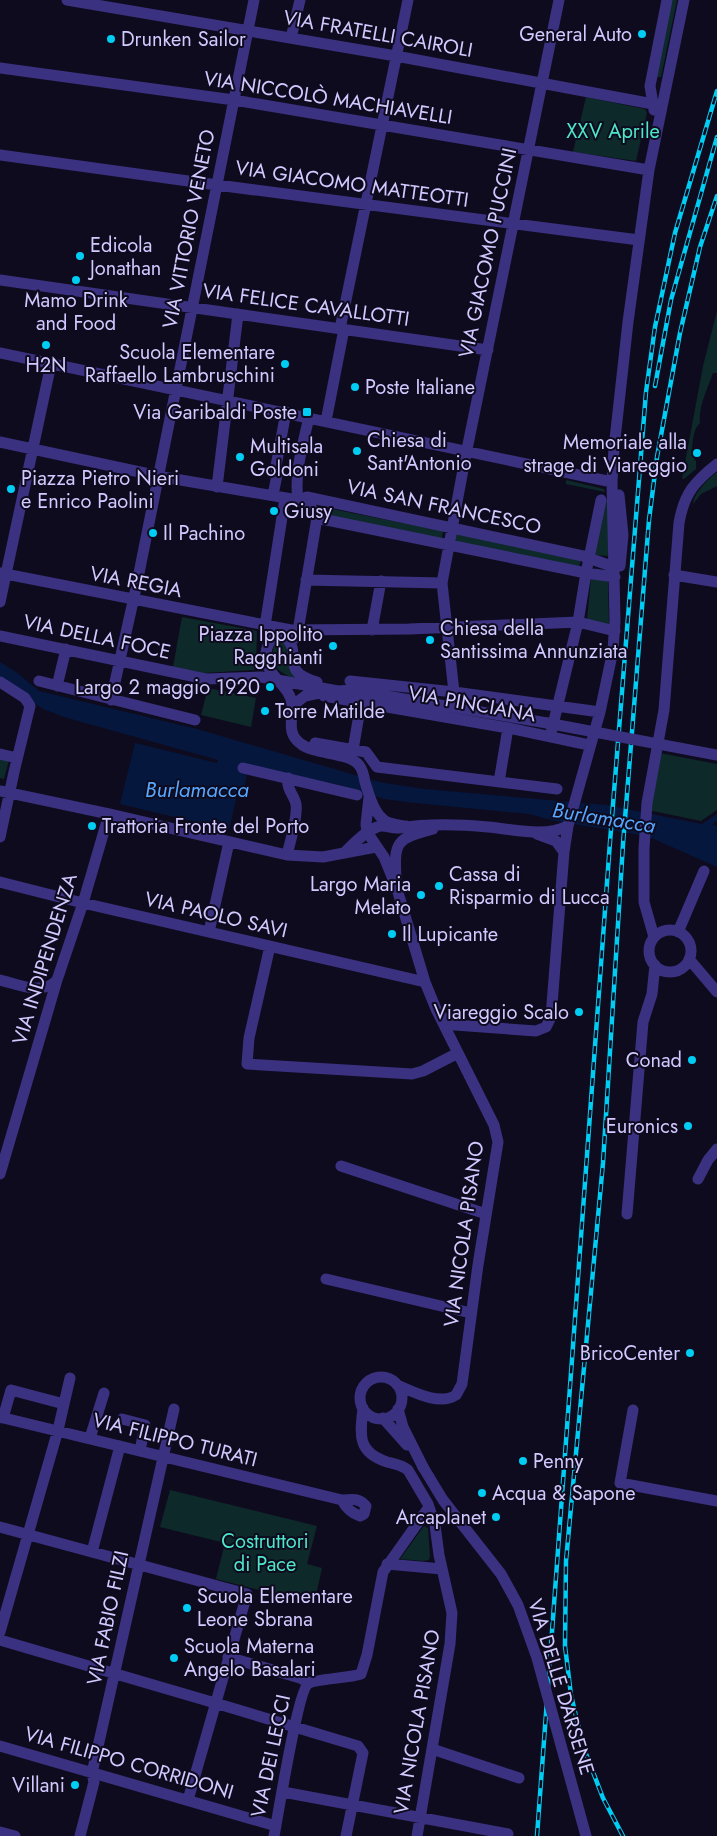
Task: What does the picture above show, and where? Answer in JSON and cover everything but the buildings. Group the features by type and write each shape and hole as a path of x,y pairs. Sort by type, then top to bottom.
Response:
{"street":[{"name":"VIA FRATELLI CAIROLI","path":"67,0 396,56 653,104"},
{"name":"VIA VITTORIO VENETO","path":"111,700 134,600 254,0"},
{"path":"291,38 300,0"},
{"path":"326,421 365,204 406,0"},
{"name":"VIA GIACOMO PUCCINI","path":"454,692 442,583 559,0"},
{"path":"655,137 650,86 667,0"},
{"path":"439,1014 452,1024 536,1032 544,1029 549,1024 552,1014 564,852 568,826 600,712 612,657 615,631 612,480 639,240 655,137 684,0"},
{"name":"VIA NICCOLÒ MACHIAVELLI","path":"0,68 234,100 649,170"},
{"name":"VIA GIACOMO MATTEOTTI","path":"0,155 514,225 639,240"},
{"name":"VIA FELICE CAVALLOTTI","path":"0,280 488,350"},
{"path":"217,487 238,314"},
{"path":"0,353 612,480"},
{"path":"0,602 3,574 51,364"},
{"path":"273,495 277,475 276,466 286,412"},
{"path":"309,417 298,473 298,500 311,507 317,518 298,631 293,647 293,665 300,675 314,681 350,686 717,756"},
{"name":"VIA SAN FRANCESCO","path":"0,442 158,476 298,500 307,498 452,527 589,558 615,572"},
{"path":"654,937 644,902 644,849 647,803 664,710 679,522 683,503 695,483 717,464"},
{"path":"277,475 287,480 298,473"},
{"path":"264,626 285,498"},
{"path":"550,737 578,622 601,500"},
{"name":"VIA SAN FRANCESCO","path":"317,518 586,573 615,572"},
{"name":"VIA REGIA","path":"3,574 264,626 298,631 447,628 578,622 615,631"},
{"path":"674,574 717,582"},
{"path":"306,580 442,583"},
{"path":"372,630 381,581"},
{"name":"VIA REGIA","path":"264,626 290,641 293,647"},
{"name":"VIA DELLA FOCE","path":"0,636 206,679 252,677 275,679 338,691"},
{"path":"282,636 270,641 267,650 268,664 275,679 287,690 292,706 291,727 296,740 304,746 354,761 362,772 369,797 384,820 392,824 406,826"},
{"path":"57,686 66,650"},
{"path":"39,681 195,720"},
{"path":"0,682 25,698 30,706 17,758 5,792 0,838"},
{"name":"VIA PINCIANA","path":"291,682 311,693 508,728 590,745"},
{"path":"292,706 311,693 338,691 350,686 454,692 600,712"},
{"path":"353,750 361,703"},
{"path":"499,782 508,728"},
{"path":"296,740 366,752 376,767 557,789"},
{"path":"0,754 17,758"},
{"path":"243,768 357,794"},
{"path":"287,855 296,811 296,803 288,788 288,778"},
{"path":"5,792 287,855 318,857 376,847"},
{"path":"369,797 366,822 367,832 384,857 397,889"},
{"name":"VIA INDIPENDENZA","path":"0,1174 57,980 83,903 109,814"},
{"path":"344,853 367,832 378,826 396,828 424,824 531,831 555,830 568,826"},
{"path":"397,889 395,858 399,843 406,837 419,832 454,825"},
{"path":"531,831 556,841 564,852"},
{"path":"209,932 230,842"},
{"path":"678,932 704,872"},
{"name":"VIA PAOLO SAVI","path":"0,882 425,982"},
{"name":"VIA NICOLA PISANO","path":"397,889 425,982 494,1125 497,1136 497,1150 471,1313 463,1379 458,1393 449,1399 430,1397 397,1385 391,1379 383,1377 375,1378 368,1382 362,1388 360,1394 363,1408 362,1441 365,1449 373,1457 408,1470 430,1507 452,1613 452,1628 416,1836"},
{"path":"652,994 675,970 689,959 691,948 683,934 665,930 654,937 650,944 649,951 655,965 661,970 675,970 692,973 708,983"},
{"path":"270,946 249,1038 247,1064 412,1074 423,1071 457,1051 460,1035 472,1027"},
{"path":"689,959 717,992"},
{"path":"627,1214 643,1022 652,994 655,965"},
{"path":"0,980 46,988 57,980"},
{"path":"38,988 47,995 51,1003"},
{"path":"698,1179 717,1149"},
{"path":"341,1166 486,1214"},
{"path":"326,1279 471,1313"},
{"path":"0,1632 58,1430 70,1378"},
{"path":"397,1385 402,1394 400,1407"},
{"path":"2,1417 11,1390 64,1404"},
{"path":"90,1438 104,1393"},
{"name":"VIA NICOLA PISANO","path":"362,1441 370,1426 381,1418 392,1415 400,1407 413,1400 430,1397"},
{"name":"VIA DELLE DARSENE","path":"400,1407 401,1422 420,1463 443,1500 501,1574 518,1605 537,1658 586,1836"},
{"path":"363,1408 370,1415 381,1418"},
{"name":"VIA FABIO FILZI","path":"80,1836 94,1782 92,1773 174,1409"},
{"path":"633,1410 620,1483 717,1501"},
{"name":"VIA FILIPPO TURATI","path":"2,1417 342,1500"},
{"name":"VIA DELLE DARSENE","path":"381,1418 420,1463"},
{"path":"122,1419 145,1425 140,1451"},
{"path":"92,1552 120,1446"},
{"name":"VIA DEI LECCI","path":"275,1831 295,1726 304,1691 309,1683 362,1674 382,1575 387,1564 430,1507"},
{"path":"0,1527 247,1594 188,1800"},
{"path":"387,1564 442,1569"},
{"path":"0,1640 295,1726 362,1749 363,1753 346,1836"},
{"path":"228,1657 300,1678 309,1683"},
{"name":"VIA FILIPPO CORRIDONI","path":"0,1746 188,1800 275,1831"},
{"path":"432,1749 519,1778"},
{"path":"282,1792 508,1834"},
{"path":"0,1832 15,1836"}],"green space":[{"path":"671,0 677,0 661,77 657,77"},
{"name":"XXV Aprile","path":"586,97 645,109 647,113 636,161 573,152"},
{"path":"717,311 717,373 713,373 702,404 700,423 694,434 691,455 696,461 696,469 682,479 703,366"},
{"path":"717,472 717,486 701,494 693,504 699,491"},
{"path":"566,480 604,489 605,492 566,484"},
{"path":"606,500 608,500 608,556 595,555"},
{"path":"322,507 443,531 442,539 321,515"},
{"path":"456,534 581,559 579,567 454,542"},
{"path":"591,578 603,579 608,582 609,625 587,620"},
{"path":"182,617 257,631 256,667 254,670 204,673 173,667"},
{"path":"275,642 286,644 288,665 295,677 294,679 277,669 274,665 272,656"},
{"path":"208,688 256,698 251,727 201,715"},
{"path":"660,753 717,764 717,810 701,821 648,810"},
{"path":"0,758 9,760 4,779 0,778"},
{"name":"Costruttori di Pace","path":"170,1490 317,1526 307,1564 322,1568 314,1604 216,1579 225,1543 160,1527"},
{"path":"424,1526 428,1528 429,1560 400,1559"}],"water":[{"name":"Burlamacca","path":"0,662 16,672 39,691 197,729 379,782 424,789 606,805 702,824 717,814 717,821 712,825 717,826 717,867 647,836 555,821 529,814 384,799 336,784 247,772 243,796 237,795 229,830 120,804 135,743 217,763 218,760 64,717 43,709 0,679"}],"railway":[{"path":"537,1836 610,842 646,392 655,327 675,233 717,91"},
{"path":"655,386 671,300 717,137"},
{"path":"623,1836 603,1798 583,1746 571,1695 565,1646 566,1561 603,1163 623,844 649,520 657,457 680,333 700,247 717,196"}],"place":[{"name":"General Auto","path":"642,34"},
{"name":"Drunken Sailor","path":"111,39"},
{"name":"Edicola Jonathan","path":"80,256"},
{"name":"Mamo Drink and Food","path":"76,280"},
{"name":"H2N","path":"46,345"},
{"name":"Scuola Elementare Raffaello Lambruschini","path":"285,364"},
{"name":"Poste Italiane","path":"355,387"},
{"name":"Via Garibaldi Poste","path":"307,412"},
{"name":"Chiesa di Sant'Antonio","path":"357,451"},
{"name":"Memoriale alla strage di Viareggio","path":"697,453"},
{"name":"Multisala Goldoni","path":"240,457"},
{"name":"Piazza Pietro Nieri e Enrico Paolini","path":"11,489"},
{"name":"Giusy","path":"274,511"},
{"name":"Il Pachino","path":"153,533"},
{"name":"Chiesa della Santissima Annunziata","path":"430,640"},
{"name":"Piazza Ippolito Ragghianti","path":"333,646"},
{"name":"Largo 2 maggio 1920","path":"270,687"},
{"name":"Torre Matilde","path":"265,711"},
{"name":"Trattoria Fronte del Porto","path":"92,826"},
{"name":"Cassa di Risparmio di Lucca","path":"439,886"},
{"name":"Largo Maria Melato","path":"421,895"},
{"name":"Il Lupicante","path":"392,934"},
{"name":"Viareggio Scalo","path":"579,1012"},
{"name":"Conad","path":"692,1060"},
{"name":"Euronics","path":"688,1126"},
{"name":"BricoCenter","path":"690,1353"},
{"name":"Penny","path":"523,1461"},
{"name":"Acqua & Sapone","path":"482,1493"},
{"name":"Arcaplanet","path":"496,1517"},
{"name":"Scuola Elementare Leone Sbrana","path":"187,1608"},
{"name":"Scuola Materna Angelo Basalari","path":"174,1658"},
{"name":"Villani","path":"75,1785"}]}
